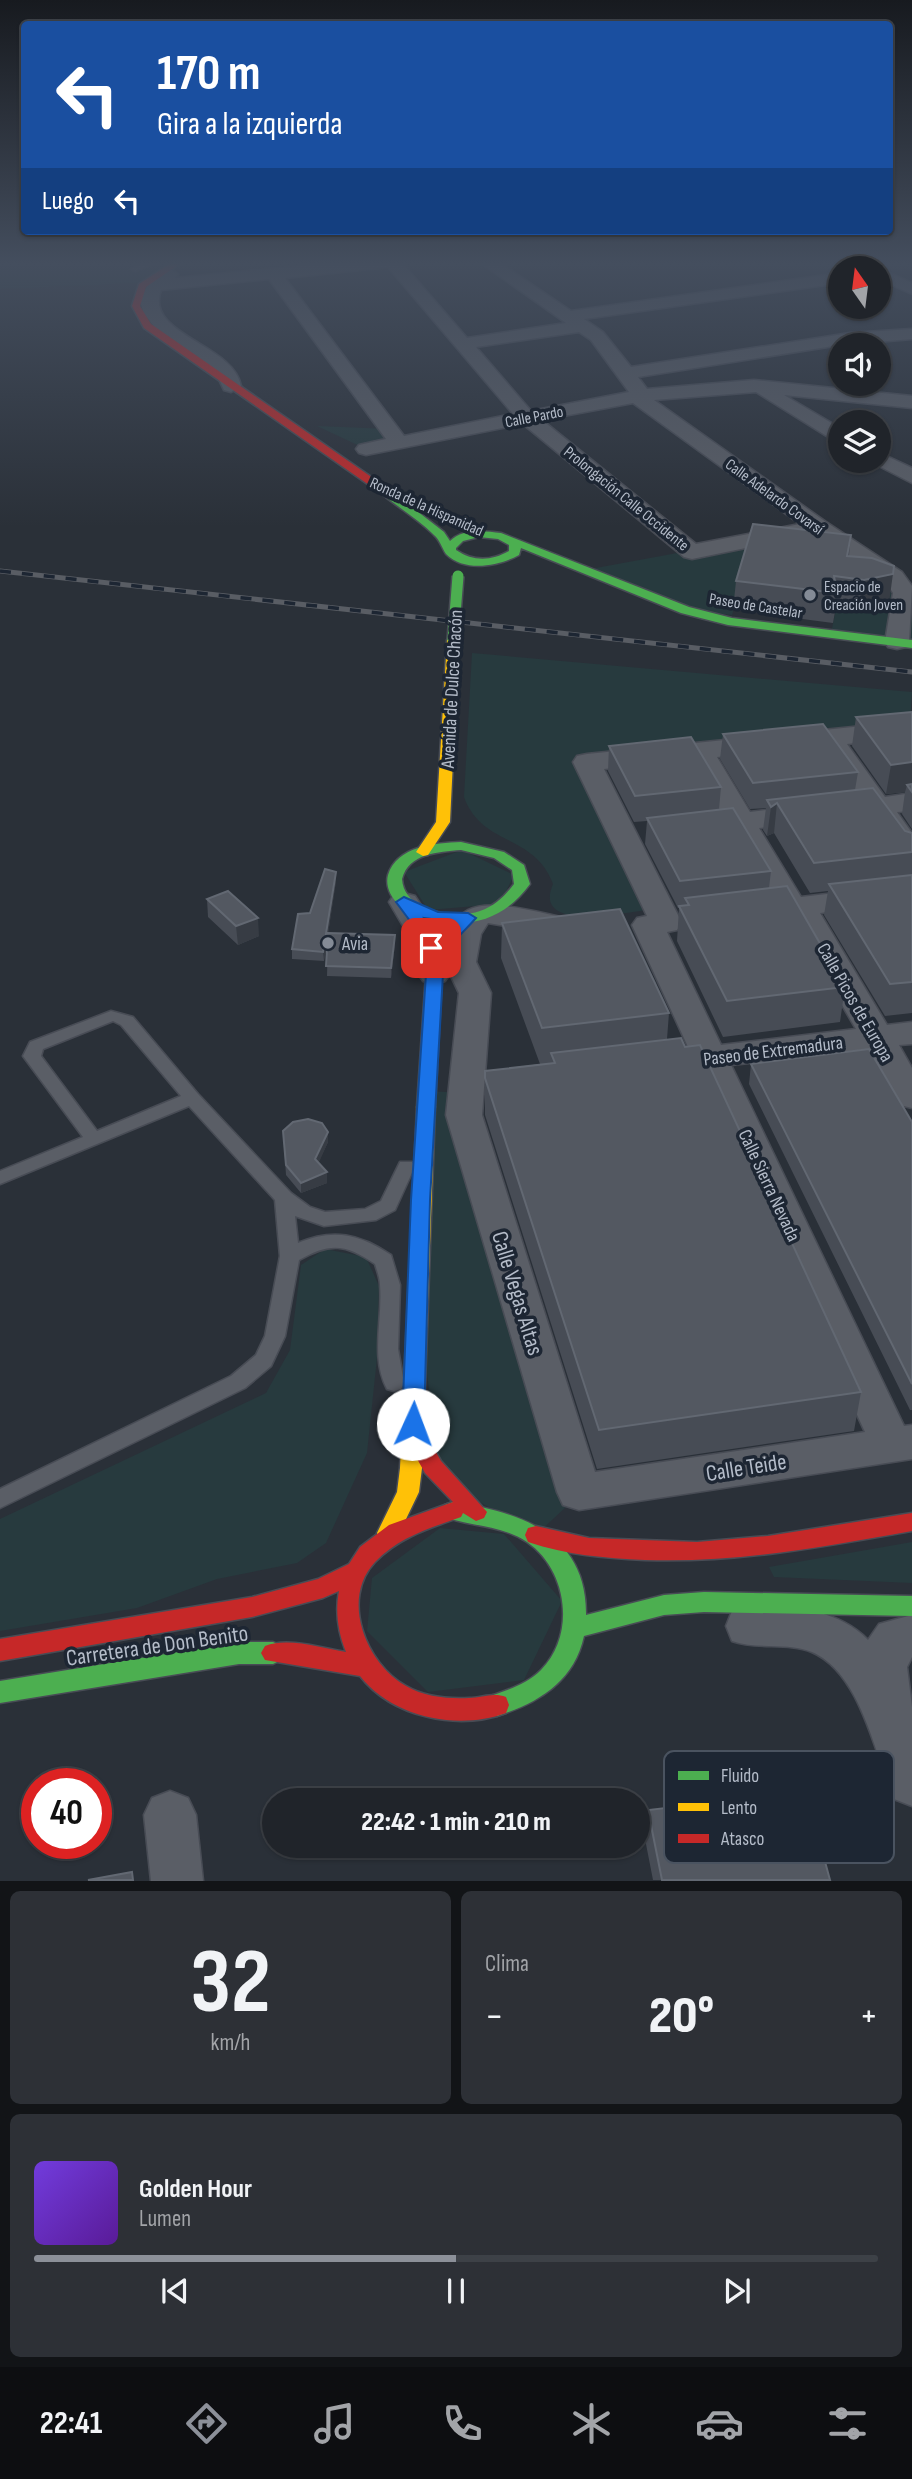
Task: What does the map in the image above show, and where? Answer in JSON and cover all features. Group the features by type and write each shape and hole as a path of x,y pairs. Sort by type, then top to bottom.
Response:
{"street":[{"name":"Ronda de la Hispanidad","path":"179,351 440,534 453,554"},
{"name":"Ronda de la Hispanidad","path":"199,351 229,374 231,386"},
{"path":"331,351 399,443"},
{"path":"469,351 526,417"},
{"name":"Calle Adelardo Covarsí","path":"610,351 639,395 902,586 905,593 904,643"},
{"path":"625,374 770,351"},
{"path":"754,386 828,429"},
{"name":"Calle Pardo","path":"366,449 639,395 754,386 912,402"},
{"name":"Prolongación Calle Occidente","path":"526,417 692,552 818,527"},
{"path":"891,465 912,477"},
{"name":"Ronda de la Hispanidad","path":"363,478 451,520 510,540"},
{"path":"491,535 459,538 450,547 453,554 470,561 495,562"},
{"path":"458,576 515,554 515,544 510,540"},
{"name":"Paseo de Castelar","path":"510,540 685,610 732,622 904,643"},
{"name":"Avenida de Dulce Chacón","path":"423,852 443,822 458,576 453,554"},
{"name":"Paseo de Castelar","path":"495,562 535,561 600,577"},
{"path":"699,751 912,729"},
{"path":"829,738 912,854"},
{"name":"Calle Sierra Nevada","path":"699,751 587,762 649,832 642,925 902,1443"},
{"name":"Calle Picos de Europa","path":"699,751 912,1097"},
{"path":"649,832 912,802"},
{"path":"444,803 452,821 480,848"},
{"path":"388,1533 408,1492 413,1428 426,1091 435,974 440,949 454,929 477,916 511,904 517,897 523,882 520,871 511,861 480,848 451,847 423,852 398,869 394,880 396,892 421,924 431,948 435,974"},
{"path":"729,916 912,893"},
{"path":"517,897 557,926"},
{"path":"404,902 418,911 436,916 477,916 557,926 642,925"},
{"name":"Calle Vegas Altas","path":"477,916 465,934 460,962 475,993 475,1087 464,1115 579,1492"},
{"name":"Paseo de Extremadura","path":"656,1064 912,1033"},
{"path":"426,1091 475,1087"},
{"path":"413,1428 426,1460 441,1479 476,1512"},
{"name":"Calle Teide","path":"579,1492 902,1443"},
{"path":"453,1511 476,1512 504,1518 536,1535 556,1553 570,1576 577,1601 570,1643 550,1676 531,1692 505,1705 475,1712 444,1711 420,1706 398,1696 378,1682 363,1666 348,1635 345,1603 354,1572 369,1551 388,1533 408,1522 430,1515 453,1511"},
{"path":"536,1535 589,1548 697,1552 768,1546 912,1522"},
{"name":"Carretera de Don Benito","path":"0,1650 252,1607 323,1588 354,1572"},
{"path":"570,1643 664,1605 704,1602 912,1606"},
{"path":"570,1643 705,1624 783,1627 825,1636 850,1655 870,1680 892,1722"},
{"path":"912,1636 896,1639 884,1655 882,1678 892,1722 912,1782"},
{"name":"Carretera de Don Benito","path":"0,1692 239,1653 289,1653 363,1666"},
{"path":"170,1815 177,1881"}],"lane":[{"path":"94,1139 32,1056 36,1046 111,1016 127,1021 192,1098 284,1198 303,1212 324,1219 369,1215 388,1205 424,1133"},
{"path":"0,1178 192,1098"},
{"path":"0,1499 218,1392 253,1371 264,1360 275,1336 290,1256 284,1198"},
{"path":"290,1256 313,1242 342,1239 366,1247 384,1260 390,1285 388,1349 392,1379 413,1428"}],"green space":[{"path":"317,426 389,429 399,443 366,449"},
{"path":"818,527 843,544 904,601 912,602 912,644 831,634 837,603 860,610 882,605 886,599 750,553 732,615 685,610 585,570"},
{"path":"472,653 912,692 910,724 588,762 655,909 606,915 569,915 556,910 550,900 553,884 534,856 483,825 472,813 464,797"},
{"path":"462,850 514,875 500,904 428,910 404,872"},
{"path":"426,1091 466,1093 567,1506 536,1535 441,1479 417,1299"},
{"path":"325,1249 366,1257 379,1286 377,1358 367,1453 326,1543 297,1563 217,1579 137,1608 0,1631 0,1519 266,1393 290,1350 301,1265"},
{"path":"440,1528 504,1534 562,1601 524,1680 428,1692 367,1631 372,1578"},
{"path":"912,1542 912,1583 774,1577 769,1567"}],"building":[{"path":"753,524 851,535 847,556 872,558 894,566 893,574 864,580 834,576 837,593 736,581"},
{"path":"912,712 912,762 891,765 856,717"},
{"path":"823,724 858,772 753,783 723,734"},
{"path":"691,737 721,787 635,796 609,746"},
{"path":"873,788 905,831 912,833 912,852 814,863 777,803 771,807 767,800"},
{"path":"733,808 771,871 680,881 647,818"},
{"path":"325,869 336,872 323,952 292,949 298,914 310,913"},
{"path":"912,875 912,982 890,984 829,884"},
{"path":"787,886 845,987 727,1001 679,906 689,905 685,898"},
{"path":"228,891 258,918 236,926 207,899"},
{"path":"620,909 669,1013 542,1028 502,923"},
{"path":"328,933 395,935 391,968 326,966"},
{"path":"681,1038 685,1047 700,1045 861,1392 599,1430 485,1078 485,1071 555,1063 551,1053"},
{"path":"869,1049 912,1122 912,1384 751,1064"},
{"path":"308,1119 322,1123 328,1132 315,1159 327,1172 301,1183 286,1165 283,1131 293,1122"},
{"path":"664,1808 664,1863 825,1863 830,1880 662,1880 650,1810"},
{"path":"132,1872 133,1880 88,1880"}],"railway":[{"path":"0,571 912,672"}],"traffic: fast":[{"path":"386,492 440,534 451,552"},
{"path":"479,534 501,536 515,544 515,553 483,563 466,560 451,552 450,547 459,538 479,534"},
{"path":"510,540 685,610 732,622 912,644"},
{"path":"453,640 458,576"},
{"path":"461,846 499,855 519,868 522,884 514,895 493,911 467,919 427,913 401,897 394,879 405,860 422,852 461,846"},
{"path":"426,1107 434,974"},
{"path":"453,1511 501,1520 534,1535 556,1556 571,1589 574,1624 564,1659 553,1674 534,1690 497,1705"},
{"path":"576,1628 664,1605 704,1602 912,1606"},
{"path":"0,1692 239,1653 273,1653"}],"traffic: slow":[{"path":"423,852 443,822 453,640"},
{"path":"388,1533 408,1492 411,1468 426,1107"}],"traffic: jam":[{"path":"183,351 386,492"},
{"path":"413,1432 433,1467 476,1512"},
{"path":"453,1511 397,1532 363,1559 350,1594 348,1608 351,1636 361,1660 376,1679 396,1694 419,1704 445,1709 471,1710 497,1705"},
{"path":"536,1535 589,1548 697,1552 768,1546 912,1522"},
{"path":"0,1650 252,1607 323,1588 354,1572"},
{"path":"273,1653 289,1653 363,1666"}],"place":[{"name":"Espacio de Creación Joven","path":"810,595"},
{"name":"Avia","path":"328,943"}],"route":[{"path":"413,1424 426,1091 435,974 440,949 454,929 468,918 436,916 418,911 404,902 421,924 431,948"}]}
